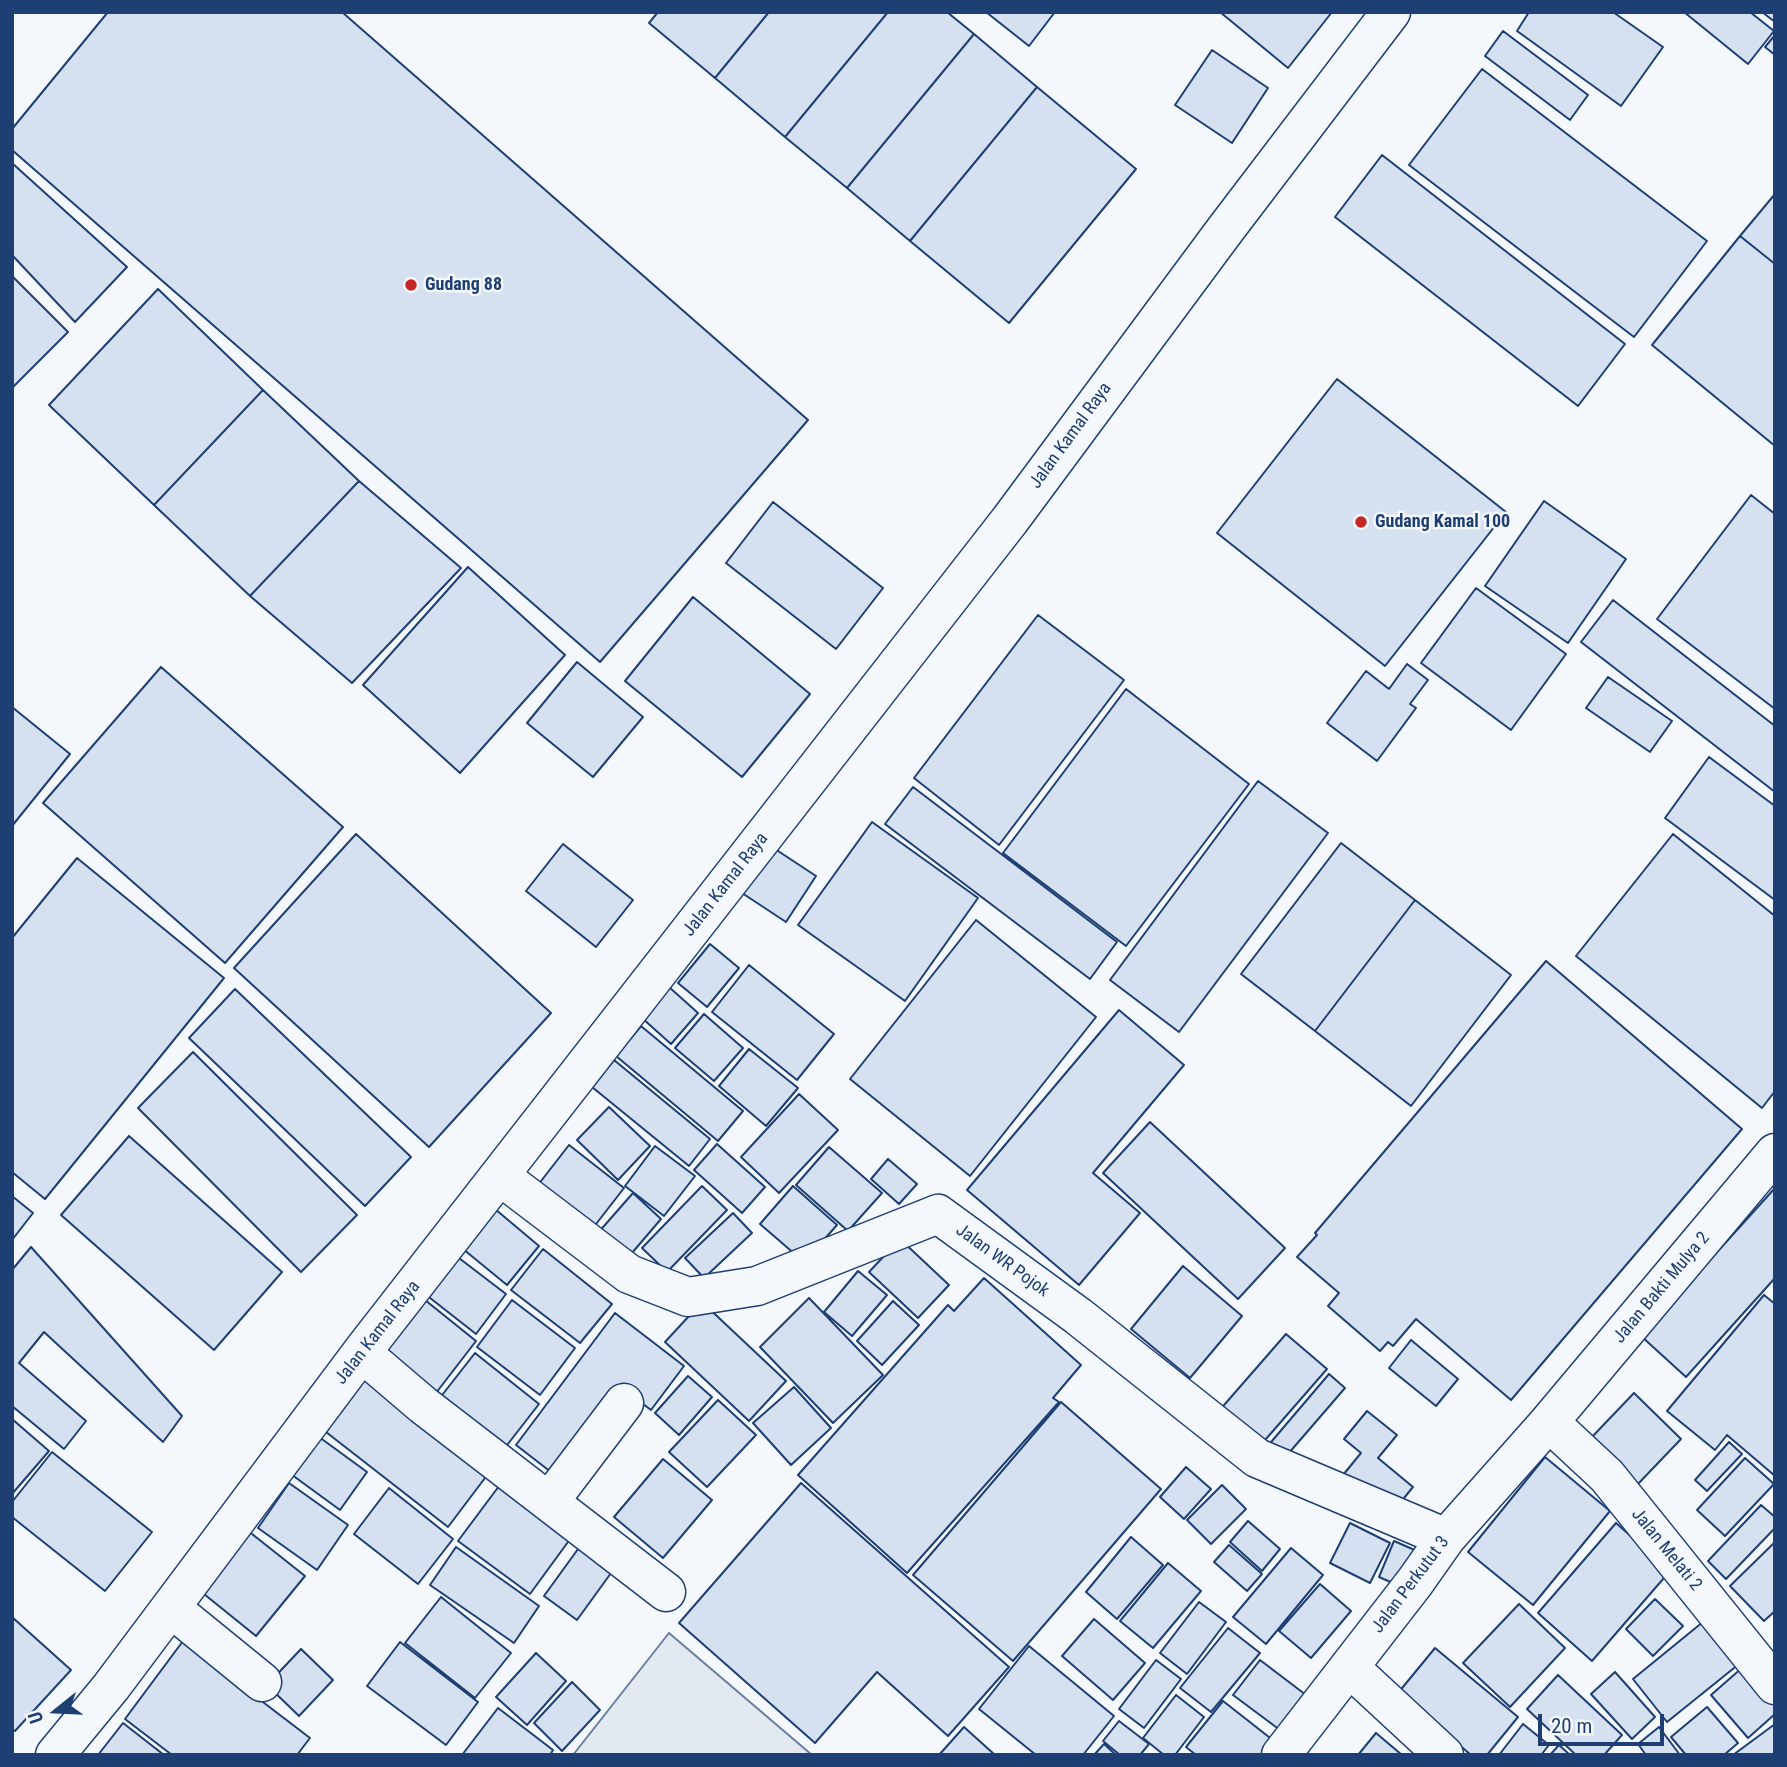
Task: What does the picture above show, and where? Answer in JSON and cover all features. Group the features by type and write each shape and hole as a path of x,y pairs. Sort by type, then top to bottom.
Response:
{"street":[{"name":"Jalan Kamal Raya","path":"55,1755 111,1687 362,1353 1010,520 1224,230 1391,12"},
{"name":"Jalan Bakti Mulya 2","path":"1549,1422 1775,1153"},
{"name":"Jalan WR Pojok","path":"500,1176 629,1274 688,1297 757,1286 938,1214 1078,1316 1256,1458 1446,1538"},
{"path":"362,1353 424,1405 666,1592"},
{"path":"549,1502 624,1404"},
{"name":"Jalan Perkutut 3","path":"1281,1755 1446,1538 1549,1422"},
{"name":"Jalan Melati 2","path":"1549,1422 1607,1476 1775,1685"},
{"path":"171,1608 262,1682"},
{"path":"1349,1667 1444,1755"}],"shaded area":[{"path":"669,1633 812,1755 573,1755"}],"building":[{"name":"Gudang 88","path":"108,12 342,12 808,420 600,662 12,150 12,129"},
{"path":"658,12 769,12 715,78 649,23"},
{"path":"769,12 888,12 785,137 715,78"},
{"path":"888,12 947,12 974,34 847,188 785,137"},
{"path":"986,12 1055,12 1029,46"},
{"path":"1220,12 1332,12 1288,68"},
{"path":"1529,12 1613,12 1663,47 1621,106 1517,31"},
{"path":"1684,12 1750,12 1774,31 1748,64"},
{"path":"1762,12 1775,12 1775,22"},
{"path":"1503,31 1588,95 1570,120 1485,56"},
{"path":"974,34 1037,87 910,241 847,188"},
{"path":"1775,35 1775,55 1765,47"},
{"path":"1212,50 1268,88 1232,143 1175,105"},
{"path":"1482,69 1707,241 1634,337 1409,165"},
{"path":"1037,87 1136,169 1009,323 910,241"},
{"path":"1382,155 1625,344 1578,406 1335,217"},
{"path":"12,163 127,267 75,322 12,255"},
{"path":"1775,194 1775,264 1740,236"},
{"path":"1740,236 1775,264 1775,446 1652,345"},
{"path":"12,276 68,332 12,388"},
{"path":"158,289 263,390 154,505 49,405"},
{"name":"Gudang Kamal 100","path":"1337,379 1506,512 1385,666 1217,533"},
{"path":"263,390 359,481 250,596 154,505"},
{"path":"359,481 461,568 352,683 250,596"},
{"path":"1751,495 1775,514 1775,709 1657,619"},
{"path":"1544,501 1626,559 1568,643 1485,586"},
{"path":"773,502 883,588 836,649 726,563"},
{"path":"468,567 565,655 460,773 363,685"},
{"path":"1476,588 1566,654 1511,730 1421,663"},
{"path":"693,597 810,694 742,777 625,681"},
{"path":"1613,600 1775,726 1775,792 1581,642"},
{"path":"1038,615 1124,680 999,845 914,778"},
{"path":"577,662 643,717 593,777 527,723"},
{"path":"1407,664 1428,680 1410,704 1416,708 1377,761 1327,723 1366,671 1389,689"},
{"path":"161,667 343,827 225,963 43,803"},
{"path":"1608,677 1672,721 1650,752 1586,708"},
{"path":"1126,689 1249,784 1126,946 1003,853"},
{"path":"12,707 70,754 12,826"},
{"path":"1709,757 1775,806 1775,900 1665,818"},
{"path":"1258,781 1328,833 1179,1032 1110,980"},
{"path":"913,787 1117,942 1090,979 885,824"},
{"path":"872,822 978,898 905,1001 798,925"},
{"path":"356,834 551,1013 429,1147 234,968"},
{"path":"1673,834 1775,916 1775,1091 1762,1108 1576,956"},
{"path":"1341,843 1415,900 1315,1031 1241,974"},
{"path":"563,844 633,900 596,947 526,891"},
{"path":"772,847 816,876 786,922 742,893"},
{"path":"77,858 224,978 45,1199 12,1172 12,938"},
{"path":"1415,900 1511,975 1411,1106 1315,1031"},
{"path":"976,920 1096,1017 970,1176 850,1079"},
{"path":"710,944 739,968 707,1007 678,983"},
{"path":"1546,961 1742,1129 1511,1400 1416,1319 1393,1346 1388,1342 1380,1351 1328,1306 1339,1293 1297,1257"},
{"path":"749,965 834,1034 797,1080 712,1012"},
{"path":"669,987 698,1013 671,1044 642,1018"},
{"path":"235,989 411,1157 365,1206 189,1038"},
{"path":"1119,1010 1184,1065 1093,1173 1140,1213 1079,1285 967,1190"},
{"path":"704,1014 743,1048 714,1081 675,1048"},
{"path":"641,1026 743,1111 718,1141 616,1056"},
{"path":"749,1049 798,1088 766,1126 719,1086"},
{"path":"193,1052 357,1215 301,1272 138,1108"},
{"path":"614,1060 710,1139 689,1166 592,1087"},
{"path":"799,1094 838,1130 779,1193 741,1157"},
{"path":"609,1107 650,1146 618,1180 577,1140"},
{"path":"1150,1122 1285,1248 1238,1299 1103,1173"},
{"path":"129,1136 282,1272 214,1350 61,1215"},
{"path":"717,1144 765,1187 742,1213 694,1170"},
{"path":"569,1145 624,1188 586,1237 531,1194"},
{"path":"655,1146 695,1176 664,1216 625,1186"},
{"path":"829,1147 882,1193 848,1231 796,1185"},
{"path":"888,1159 917,1184 899,1204 871,1179"},
{"path":"702,1186 727,1210 667,1272 642,1248"},
{"path":"793,1186 837,1225 804,1262 760,1224"},
{"path":"1775,1188 1775,1278 1686,1377 1641,1336"},
{"path":"633,1193 661,1219 626,1260 597,1234"},
{"path":"12,1196 33,1213 12,1240"},
{"path":"495,1209 539,1246 507,1285 463,1249"},
{"path":"733,1213 752,1233 704,1278 685,1258"},
{"path":"900,1239 949,1285 918,1318 869,1272"},
{"path":"31,1247 182,1416 163,1442 44,1332 19,1363 86,1421 64,1449 12,1406 12,1270"},
{"path":"543,1249 612,1304 580,1343 511,1290"},
{"path":"455,1255 506,1294 476,1334 425,1294"},
{"path":"1183,1266 1242,1316 1190,1378 1131,1329"},
{"path":"858,1271 887,1295 852,1336 824,1312"},
{"path":"984,1278 1081,1365 1053,1398 1059,1402 907,1573 798,1475 948,1305 954,1311"},
{"path":"1764,1295 1775,1304 1775,1476 1727,1435 1715,1450 1667,1411"},
{"path":"420,1296 476,1341 436,1393 380,1349"},
{"path":"809,1298 883,1375 833,1423 760,1347"},
{"path":"512,1300 575,1348 540,1395 477,1347"},
{"path":"893,1301 919,1325 882,1365 857,1341"},
{"path":"702,1302 786,1381 749,1421 665,1342"},
{"path":"615,1313 684,1366 651,1410 626,1391 560,1479 516,1445"},
{"path":"1286,1334 1327,1369 1259,1447 1218,1412"},
{"path":"1411,1340 1458,1379 1436,1406 1389,1368"},
{"path":"475,1353 539,1404 504,1449 439,1399"},
{"path":"363,1365 494,1466 448,1527 317,1425"},
{"path":"1329,1374 1345,1388 1282,1461 1266,1448"},
{"path":"688,1376 712,1397 679,1435 655,1413"},
{"path":"794,1387 831,1428 791,1465 753,1423"},
{"path":"1634,1393 1681,1439 1637,1485 1590,1439"},
{"path":"718,1400 756,1435 707,1487 669,1452"},
{"path":"1061,1402 1161,1489 1013,1661 913,1575"},
{"path":"1367,1411 1397,1435 1378,1458 1413,1487 1391,1514 1343,1475 1361,1453 1344,1439"},
{"path":"12,1419 49,1451 12,1494"},
{"path":"315,1434 367,1472 340,1510 288,1472"},
{"path":"1729,1442 1742,1454 1707,1491 1695,1480"},
{"path":"52,1452 152,1532 105,1591 12,1517 12,1502"},
{"path":"1545,1457 1610,1511 1533,1605 1468,1552"},
{"path":"1745,1458 1774,1484 1725,1536 1697,1510"},
{"path":"663,1459 712,1500 663,1558 614,1517"},
{"path":"1186,1467 1211,1489 1184,1519 1160,1497"},
{"path":"505,1478 576,1531 530,1594 458,1541"},
{"path":"289,1483 348,1525 317,1570 258,1528"},
{"path":"801,1483 1009,1667 948,1736 877,1672 815,1743 679,1623"},
{"path":"1222,1485 1246,1509 1211,1544 1187,1520"},
{"path":"389,1488 453,1539 418,1584 354,1534"},
{"path":"1761,1505 1775,1517 1775,1528 1726,1579 1708,1561"},
{"path":"1248,1521 1280,1549 1262,1571 1230,1542"},
{"path":"1350,1523 1390,1543 1370,1583 1330,1563"},
{"path":"1616,1523 1670,1571 1592,1661 1538,1613"},
{"path":"247,1530 305,1576 256,1636 199,1590"},
{"path":"1131,1537 1163,1565 1117,1619 1086,1592"},
{"path":"586,1538 619,1562 577,1620 544,1596"},
{"path":"1394,1541 1417,1551 1402,1587 1379,1577"},
{"path":"1775,1542 1775,1611 1764,1621 1730,1586"},
{"path":"1229,1545 1262,1574 1247,1591 1214,1562"},
{"path":"456,1547 539,1606 514,1643 430,1585"},
{"path":"1291,1548 1323,1575 1266,1644 1233,1617"},
{"path":"1168,1563 1201,1591 1153,1648 1120,1621"},
{"path":"1320,1584 1351,1611 1311,1658 1279,1631"},
{"path":"441,1597 511,1653 475,1698 405,1643"},
{"path":"1655,1599 1683,1626 1653,1656 1626,1629"},
{"path":"1199,1602 1226,1622 1187,1674 1160,1653"},
{"path":"1519,1604 1565,1648 1510,1707 1463,1663"},
{"path":"12,1617 71,1670 15,1731 12,1729"},
{"path":"1709,1617 1744,1660 1667,1722 1633,1679"},
{"path":"1094,1619 1145,1663 1113,1700 1062,1656"},
{"path":"1228,1628 1260,1653 1211,1712 1180,1688"},
{"path":"183,1641 310,1738 297,1755 172,1755 125,1719"},
{"path":"400,1642 478,1702 446,1745 367,1686"},
{"path":"1029,1646 1114,1716 1083,1755 1036,1755 979,1709"},
{"path":"1435,1648 1518,1717 1487,1755 1471,1755 1398,1693"},
{"path":"301,1649 333,1680 299,1716 267,1685"},
{"path":"536,1653 566,1681 527,1725 496,1697"},
{"path":"1156,1660 1181,1679 1144,1728 1119,1709"},
{"path":"1260,1660 1310,1698 1284,1733 1233,1695"},
{"path":"1743,1667 1775,1703 1775,1714 1748,1738 1711,1695"},
{"path":"1615,1672 1655,1717 1632,1739 1591,1694"},
{"path":"1558,1675 1622,1735 1604,1755 1576,1755 1527,1709"},
{"path":"572,1682 600,1710 562,1751 534,1723"},
{"path":"1176,1695 1204,1717 1175,1755 1164,1755 1143,1738"},
{"path":"1223,1701 1274,1741 1264,1755 1196,1755 1186,1747"},
{"path":"1707,1707 1738,1743 1724,1755 1686,1755 1671,1737"},
{"path":"498,1708 553,1750 550,1755 462,1755"},
{"path":"1119,1721 1149,1744 1140,1755 1120,1755 1103,1741"},
{"path":"123,1723 164,1755 98,1755"},
{"path":"1523,1724 1549,1745 1541,1755 1499,1755"},
{"path":"1775,1724 1775,1755 1733,1755"},
{"path":"964,1727 995,1755 939,1755"},
{"path":"1659,1727 1680,1755 1646,1755 1638,1744"},
{"path":"1376,1733 1402,1755 1358,1755"},
{"path":"1104,1744 1116,1755 1094,1755"},
{"path":"1559,1745 1570,1755 1550,1755"}],"place":[{"name":"Gudang 88","path":"411,285"},
{"name":"Gudang Kamal 100","path":"1361,522"}]}
